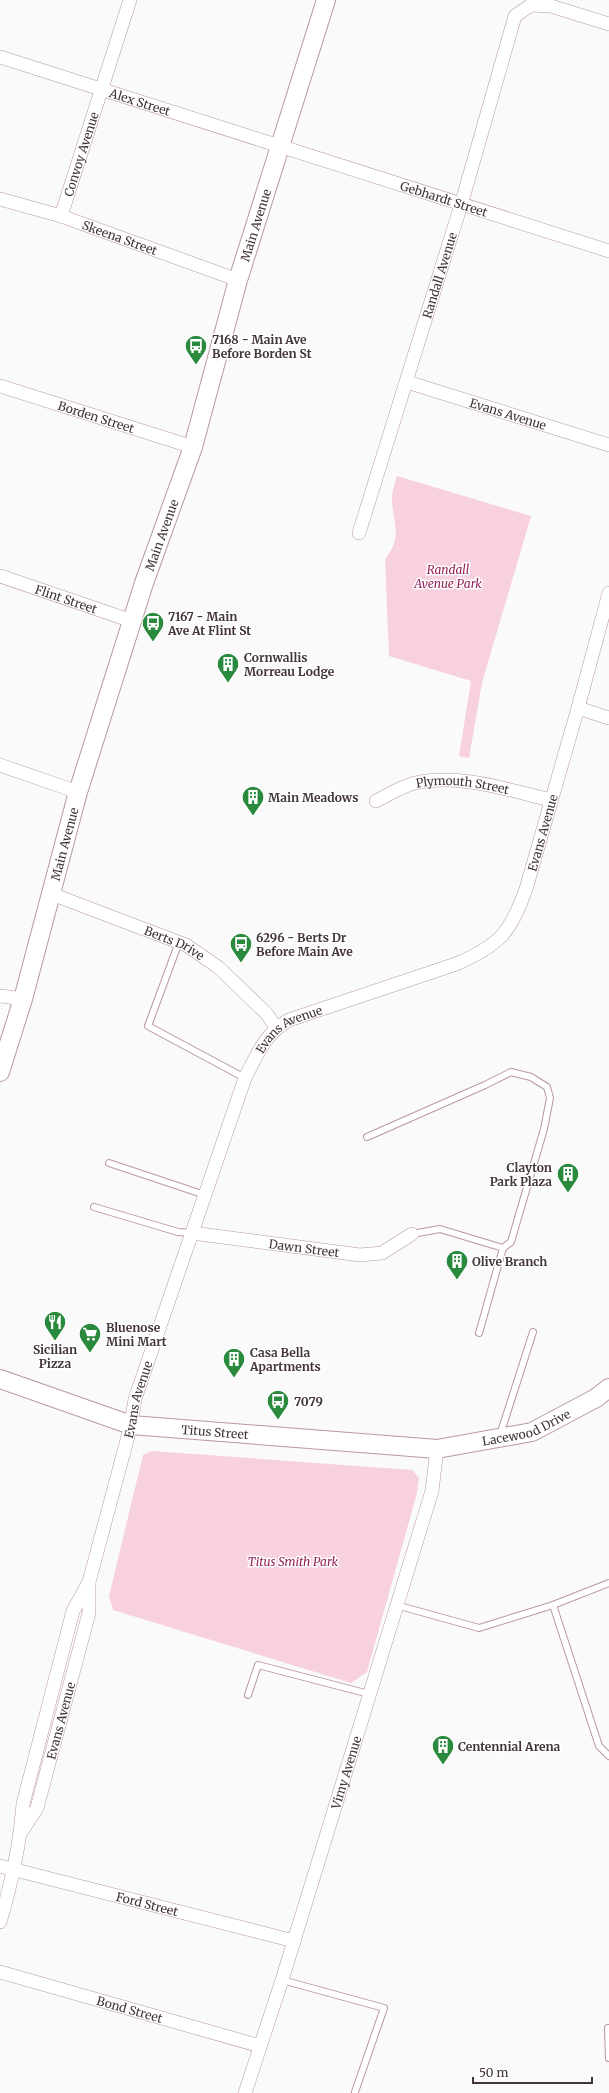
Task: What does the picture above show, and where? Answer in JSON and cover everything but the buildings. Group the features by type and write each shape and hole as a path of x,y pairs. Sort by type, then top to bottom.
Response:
{"street":[{"name":"Convoy Avenue","path":"61,216 130,0"},
{"name":"Main Avenue","path":"0,1072 23,999 49,893 78,792 144,583 193,447 238,280 326,0"},
{"name":"Randall Avenue","path":"359,533 461,205 515,16 531,5 551,6 609,24"},
{"name":"Alex Street","path":"0,57 280,147"},
{"name":"Gebhardt Street","path":"280,147 609,251"},
{"name":"Skeena Street","path":"0,198 61,216 238,280"},
{"name":"Evans Avenue","path":"407,382 609,446"},
{"name":"Borden Street","path":"0,386 193,447"},
{"name":"Flint Street","path":"0,576 132,621"},
{"name":"Evans Avenue","path":"0,1922 15,1871 22,1831 24,1804 73,1611 89,1582 131,1425 135,1398 245,1078 264,1040 276,1027 289,1020 456,964 480,954 495,944 508,930 518,913 578,708 609,593"},
{"path":"578,708 609,718"},
{"path":"0,765 78,792"},
{"name":"Plymouth Street","path":"376,801 414,783 446,779 498,788 551,800"},
{"name":"Berts Drive","path":"49,893 179,942 218,967 266,1013 276,1027"},
{"path":"0,996 23,999"},
{"name":"Dawn Street","path":"192,1233 360,1255 382,1253 412,1234"},
{"name":"Titus Street","path":"0,1379 131,1425 437,1449"},
{"name":"Lacewood Drive","path":"437,1449 532,1432 596,1398 609,1388"},
{"name":"Vimy Avenue","path":"245,2093 282,1980 368,1694 432,1491 437,1449"},
{"name":"Ford Street","path":"0,1866 294,1941"},
{"name":"Bond Street","path":"0,1972 260,2046"}],"lane":[{"path":"179,942 148,1026 245,1078"},
{"path":"367,1137 485,1086 511,1072 531,1077 547,1087 550,1098 544,1129 511,1242 503,1248 479,1333"},
{"path":"109,1163 205,1195"},
{"path":"94,1207 178,1232 192,1233"},
{"path":"412,1234 440,1229 503,1248"},
{"path":"499,1438 532,1332"},
{"path":"396,1605 479,1628 553,1605 609,1583"},
{"path":"553,1605 599,1746 609,1756"},
{"path":"248,1695 258,1665 368,1694"},
{"path":"282,1980 384,2008 355,2092"},
{"path":"608,2028 609,2058"}],"green space":[{"name":"Randall Avenue Park","path":"397,476 531,516 482,683 469,758 459,756 471,681 389,656 385,559 391,551 396,536 392,498"},
{"name":"Titus Smith Park","path":"152,1451 412,1470 419,1478 417,1493 367,1672 351,1683 113,1610 109,1596 143,1455"}],"place":[{"name":"7168 - Main Ave Before Borden St","path":"196,366"},
{"name":"7167 - Main Ave At Flint St","path":"153,642"},
{"name":"Cornwallis Morreau Lodge","path":"228,684"},
{"name":"Main Meadows","path":"253,816"},
{"name":"6296 - Berts Dr Before Main Ave","path":"241,964"},
{"name":"Clayton Park Plaza","path":"568,1194"},
{"name":"Olive Branch","path":"457,1280"},
{"name":"Sicilian Pizza","path":"55,1342"},
{"name":"Bluenose Mini Mart","path":"90,1354"},
{"name":"Casa Bella Apartments","path":"234,1378"},
{"name":"7079","path":"278,1420"},
{"name":"Centennial Arena","path":"443,1766"}]}
